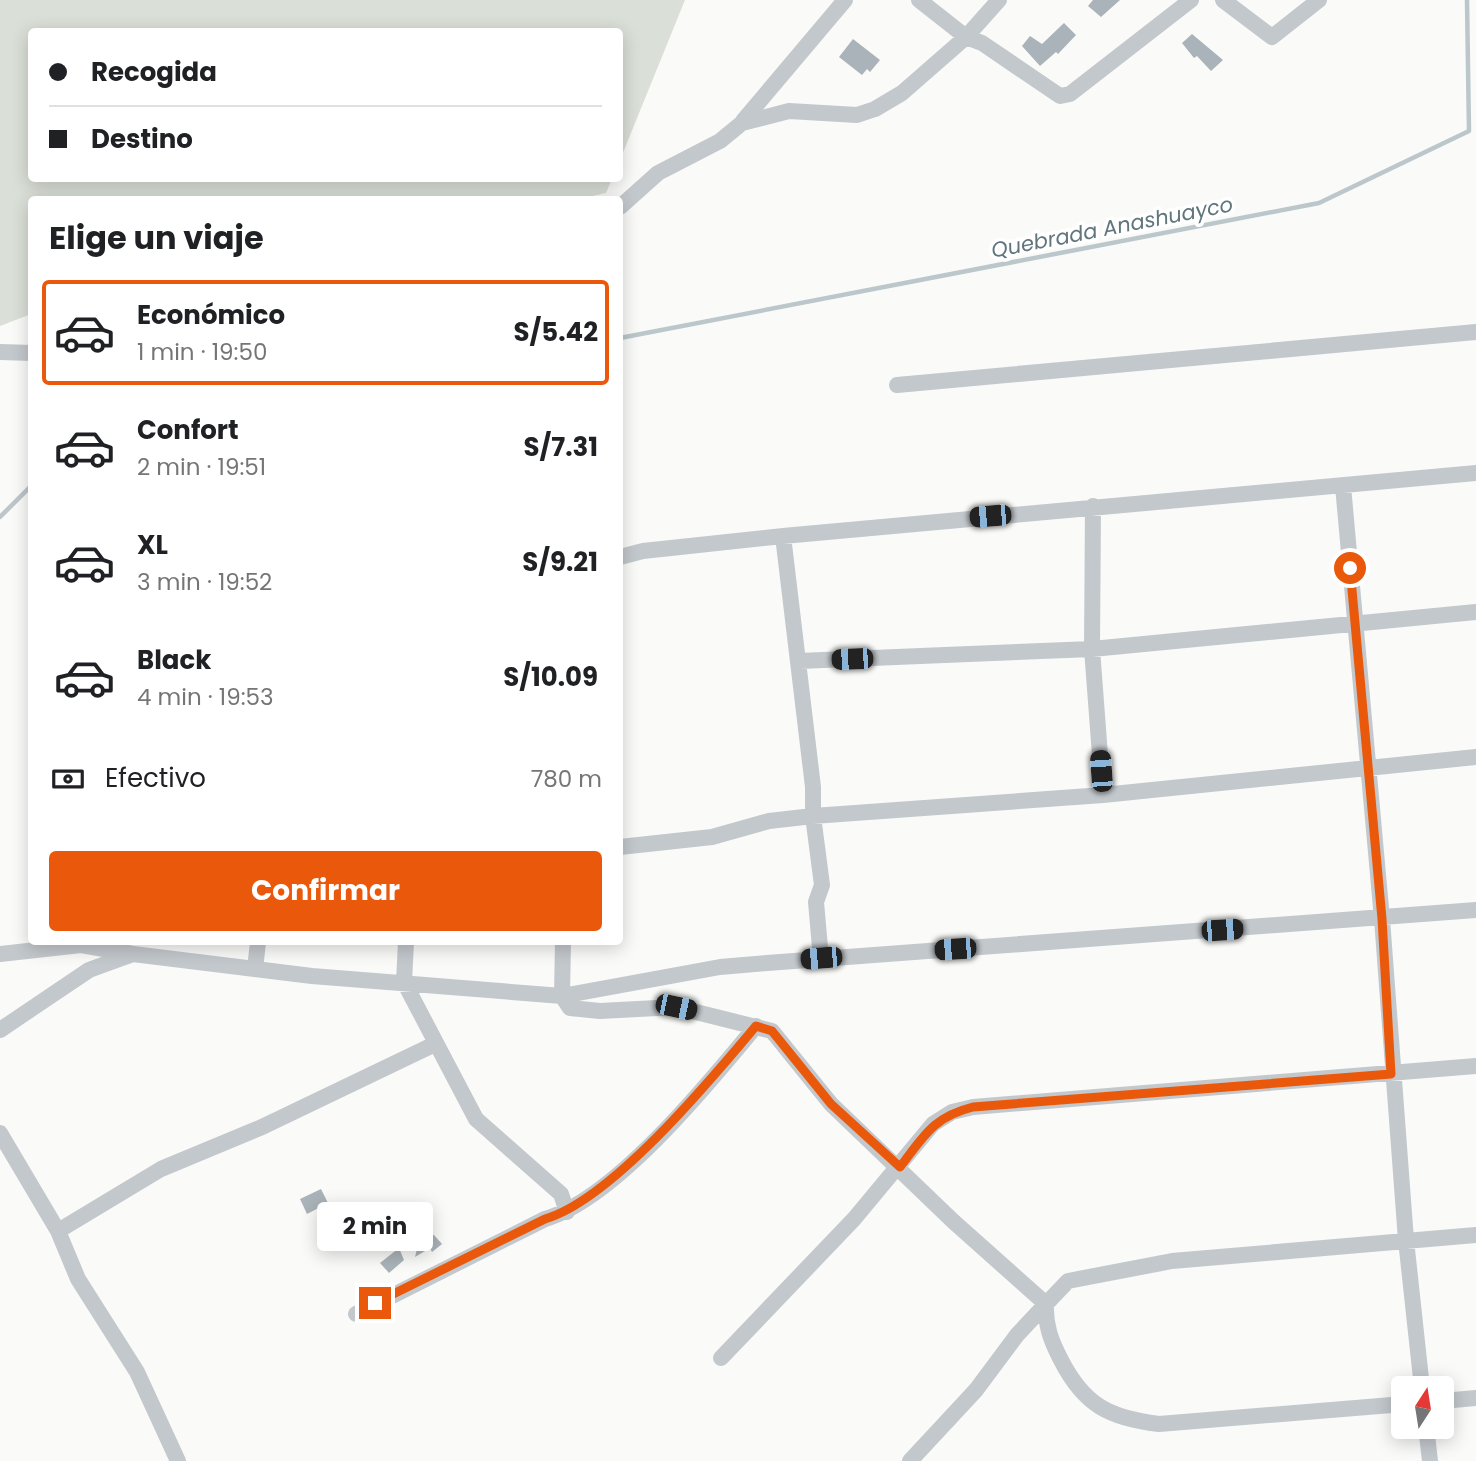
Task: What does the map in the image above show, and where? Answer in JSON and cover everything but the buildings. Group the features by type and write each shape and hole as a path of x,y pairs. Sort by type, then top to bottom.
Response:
{"street":[{"path":"623,204 658,173 720,141 742,123 845,0"},
{"path":"919,0 966,37 982,43 1060,96 1070,94 1191,0"},
{"path":"742,123 789,111 857,115 876,109 902,93 966,37 999,0"},
{"path":"1223,0 1272,37 1319,0"},
{"path":"897,385 1476,332"},
{"path":"0,352 28,353"},
{"path":"623,556 783,536 1476,473"},
{"path":"1343,486 1382,919 1391,1074 1421,1376"},
{"path":"1093,506 1092,649 1102,795"},
{"path":"783,536 822,885 816,902 821,958"},
{"path":"799,661 1092,649 1476,612"},
{"path":"623,847 712,837 769,821 813,816 1102,795 1476,757"},
{"path":"0,954 81,945 255,969 562,996 720,967 1476,910"},
{"path":"255,969 258,945"},
{"path":"406,945 404,982 476,1119 561,1194 568,1212"},
{"path":"563,945 562,996 570,1008 600,1011 676,1007 772,1031 831,1104 900,1167 954,1222 1046,1304"},
{"path":"0,1030 89,970 133,954"},
{"path":"356,1314 545,1219 568,1212 646,1147 756,1026"},
{"path":"58,1231 161,1168 261,1127 435,1044"},
{"path":"721,1358 900,1167 933,1124 952,1112 973,1107 1476,1066"},
{"path":"0,1133 58,1231 78,1279 137,1372 178,1461"},
{"path":"910,1461 976,1390 1017,1335 1068,1281 1172,1261 1476,1235"},
{"path":"1046,1304 1045,1321 1052,1343 1074,1385 1089,1402 1134,1421 1159,1424 1391,1405"},
{"path":"1454,1400 1476,1398"},
{"path":"1427,1439 1430,1461"}],"shaded area":[{"path":"0,0 685,0 623,153 623,28 28,28 28,182 611,182 606,193 592,196 28,196 28,315 0,326"}],"waterway":[{"name":"Quebrada Anashuayco","path":"623,337 1319,203 1469,131 1467,0"},
{"name":"Quebrada Anashuayco","path":"0,517 28,489"}],"route":[{"path":"375,1303 545,1219 568,1212 646,1147 756,1026 772,1031 831,1104 900,1167 933,1124 952,1112 973,1107 1391,1074 1382,919 1350,568"}]}
